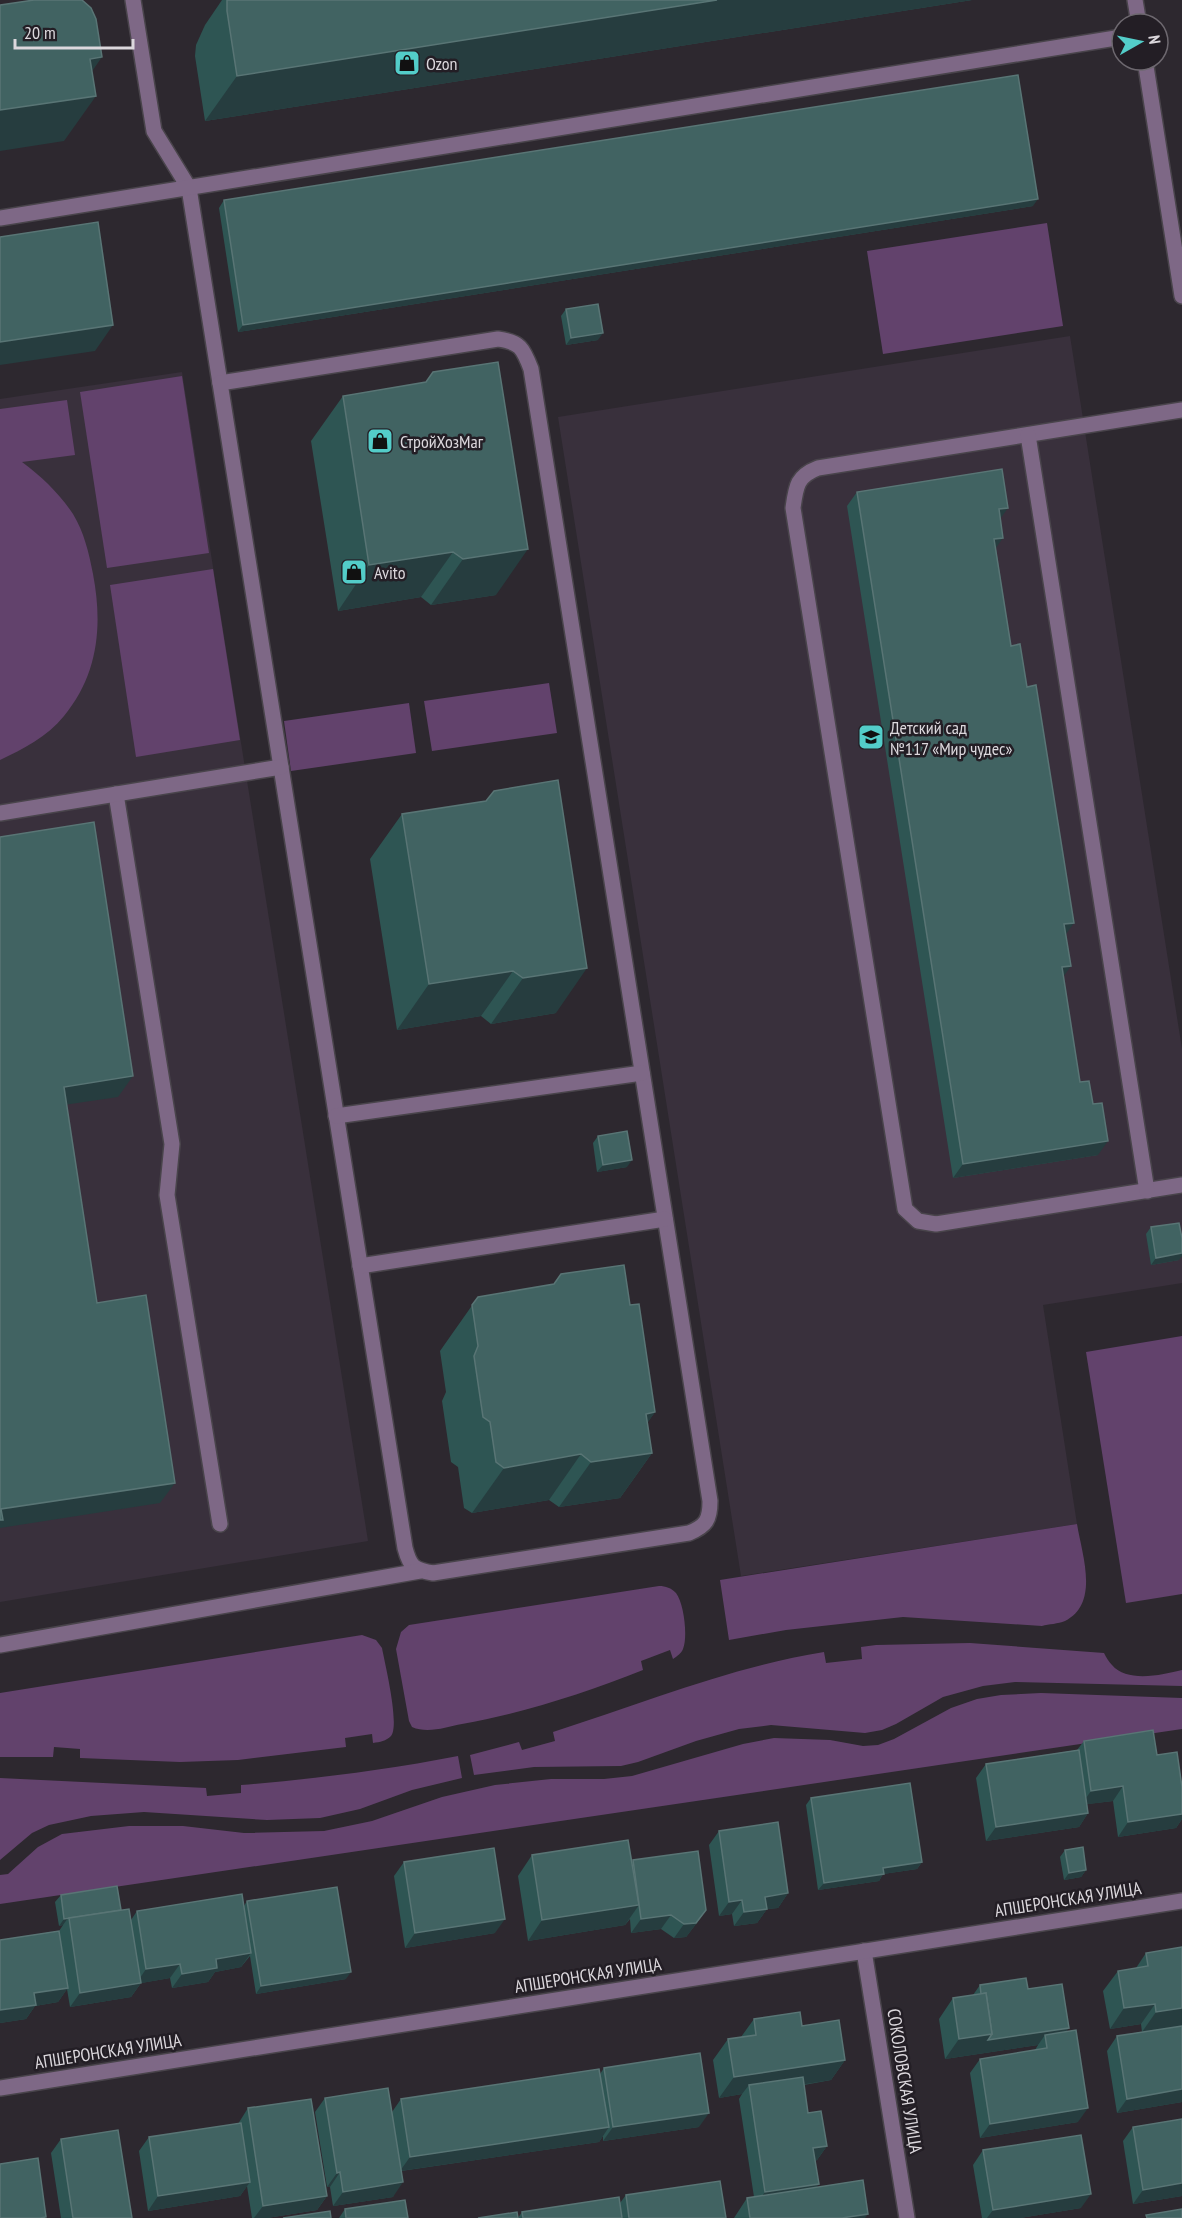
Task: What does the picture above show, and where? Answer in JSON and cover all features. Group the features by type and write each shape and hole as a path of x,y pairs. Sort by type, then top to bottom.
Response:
{"street":[{"path":"133,0 154,131 189,188 405,1548 409,1563 420,1571"},
{"path":"0,218 1110,39"},
{"path":"1147,72 1182,296"},
{"path":"0,1645 420,1571 433,1573 689,1533 700,1528 710,1516 710,1501 531,369 524,351 512,341 498,339 220,383"},
{"path":"1182,410 818,468 805,473 795,488 792,508 905,1209 918,1221 936,1224 1182,1185"},
{"path":"1028,435 1148,1191"},
{"path":"0,813 281,767"},
{"path":"117,794 172,1144 167,1195 220,1524"},
{"path":"336,1116 642,1073"},
{"path":"360,1266 665,1219"},
{"name":"АПШЕРОНСКАЯ УЛИЦА","path":"0,2088 1182,1901"},
{"name":"СОКОЛОВСКАЯ УЛИЦА","path":"864,1951 907,2218"}],"shaded area":[{"path":"1047,223 1063,326 883,354 867,251"},
{"name":"Детский сад №117 «Мир чудес»","path":"1070,336 1182,1049 1182,1283 1043,1305 1077,1524 741,1576 558,417"},
{"path":"182,372 368,1541 0,1602 0,399"},
{"path":"182,376 209,553 107,568 80,392"},
{"path":"67,400 75,455 22,462 62,499 73,514 83,535 90,558 96,593 95,649 84,684 64,716 26,747 0,760 0,409"},
{"path":"213,569 240,740 136,757 110,585"},
{"path":"549,683 557,733 432,751 424,701"},
{"path":"409,703 416,753 291,771 284,721"},
{"path":"1182,1336 1182,1594 1126,1603 1086,1352"},
{"path":"1077,1524 1085,1564 1085,1591 1076,1613 1062,1622 1042,1626 903,1617 786,1630 729,1640 720,1580"},
{"path":"664,1586 676,1593 683,1612 685,1629 683,1649 673,1659 670,1650 641,1661 643,1670 576,1694 509,1714 437,1729 424,1730 412,1727 396,1649 401,1632 409,1625"},
{"path":"362,1635 376,1640 382,1648 389,1680 394,1720 391,1736 383,1741 373,1743 372,1734 345,1738 346,1747 238,1760 180,1762 80,1758 80,1749 54,1747 53,1757 0,1757 0,1693"},
{"path":"970,1643 1104,1653 1118,1671 1135,1676 1165,1674 1182,1670 1182,1686 1015,1682 983,1686 943,1697 896,1724 882,1730 865,1733 771,1725 739,1729 621,1766 534,1767 474,1775 470,1755 519,1742 522,1750 555,1741 553,1732 721,1676 824,1652 826,1663 862,1659 861,1647 876,1645"},
{"path":"1041,1693 1182,1698 1182,1729 0,1904 0,1875 8,1874 38,1847 62,1834 129,1826 183,1826 244,1833 324,1831 372,1821 442,1797 495,1785 551,1779 604,1779 632,1776 743,1744 774,1738 830,1740 863,1746 878,1745 894,1739 951,1708 977,1699"},
{"path":"458,1756 462,1778 412,1790 360,1809 320,1818 267,1820 144,1812 91,1816 49,1825 32,1833 0,1860 0,1778 206,1788 207,1796 241,1793 241,1785 350,1774"}],"building":[{"path":"34,0 82,0 91,8 96,19 102,57 90,59 96,96 0,110 0,5"},
{"path":"227,0 717,0 237,76"},
{"path":"1018,75 1038,199 243,325 224,200"},
{"path":"98,222 113,325 0,342 0,237"},
{"path":"598,304 603,333 571,338 566,309"},
{"path":"498,362 528,549 463,559 453,552 369,565 343,396 426,382 433,372"},
{"path":"1002,469 1008,508 999,509 1003,538 994,539 1011,646 1020,644 1027,687 1036,685 1074,923 1064,924 1071,966 1062,967 1080,1082 1089,1081 1093,1104 1102,1103 1108,1141 963,1164 857,492"},
{"path":"558,780 587,968 523,978 513,971 429,984 402,814 486,801 494,791"},
{"path":"94,822 133,1076 64,1087 97,1303 146,1295 175,1483 1,1509 3,1520 0,1520 0,837"},
{"path":"627,1131 632,1160 603,1165 598,1136"},
{"path":"1179,1223 1182,1253 1156,1258 1151,1227"},
{"path":"624,1265 630,1305 639,1304 655,1412 646,1414 652,1453 591,1462 581,1454 504,1468 496,1462 490,1422 483,1417 474,1356 478,1346 472,1305 478,1297 554,1284 561,1274"},
{"path":"1153,1730 1157,1755 1177,1752 1182,1787 1182,1814 1128,1822 1123,1786 1091,1791 1084,1741"},
{"path":"1079,1750 1088,1813 996,1827 986,1764"},
{"path":"910,1783 922,1862 883,1868 884,1874 824,1883 811,1798"},
{"path":"778,1822 788,1893 765,1897 767,1909 744,1912 742,1900 729,1902 719,1831"},
{"path":"628,1840 639,1905 542,1920 532,1855"},
{"path":"1083,1847 1086,1870 1069,1873 1065,1850"},
{"path":"494,1848 505,1919 415,1933 404,1862"},
{"path":"698,1851 706,1910 696,1923 684,1924 671,1915 641,1919 633,1860"},
{"path":"117,1886 121,1910 64,1919 61,1895"},
{"path":"337,1887 351,1972 261,1986 247,1901"},
{"path":"242,1894 251,1953 216,1959 217,1968 182,1974 180,1964 146,1969 137,1911"},
{"path":"129,1909 141,1983 80,1993 69,1918"},
{"path":"59,1931 68,1988 34,1993 36,2005 0,2010 0,1940"},
{"path":"1182,1947 1182,2008 1156,2012 1155,2004 1124,2008 1118,1971 1148,1966 1146,1953"},
{"path":"1026,1978 1028,1989 1062,1984 1069,2028 988,2040 992,2034 986,1993 981,1994 980,1985"},
{"path":"986,1993 992,2034 959,2039 953,1998"},
{"path":"800,2012 802,2026 839,2020 845,2060 734,2077 728,2039 756,2035 754,2019"},
{"path":"1182,2026 1182,2089 1127,2099 1117,2036"},
{"path":"1076,2030 1088,2108 990,2124 980,2059 1047,2048 1045,2035"},
{"path":"700,2053 709,2113 613,2127 604,2068"},
{"path":"599,2069 609,2127 410,2157 401,2099"},
{"path":"803,2077 808,2113 821,2111 827,2146 813,2148 819,2184 765,2192 749,2085"},
{"path":"388,2088 403,2182 343,2192 340,2172 337,2173 325,2098"},
{"path":"311,2099 327,2196 263,2206 248,2108"},
{"path":"1182,2119 1182,2183 1143,2190 1133,2127"},
{"path":"241,2123 250,2182 158,2196 149,2137"},
{"path":"118,2130 132,2218 73,2218 61,2139"},
{"path":"1081,2135 1091,2194 993,2210 983,2150"},
{"path":"38,2158 46,2217 0,2218 0,2164"},
{"path":"863,2180 868,2214 842,2218 750,2218 747,2198"},
{"path":"720,2181 726,2218 629,2218 626,2195"},
{"path":"619,2197 622,2218 523,2218 522,2212"},
{"path":"405,2200 408,2218 346,2218 345,2209"},
{"path":"1182,2209 1182,2218 1147,2218 1146,2215"},
{"path":"330,2211 331,2218 283,2218"},
{"path":"517,2212 518,2218 478,2218"}],"place":[{"name":"Ozon","path":"407,63"},
{"name":"СтройХозМаг","path":"380,441"},
{"name":"Avito","path":"354,572"},
{"name":"Детский сад №117 «Мир чудес»","path":"871,737"}]}
